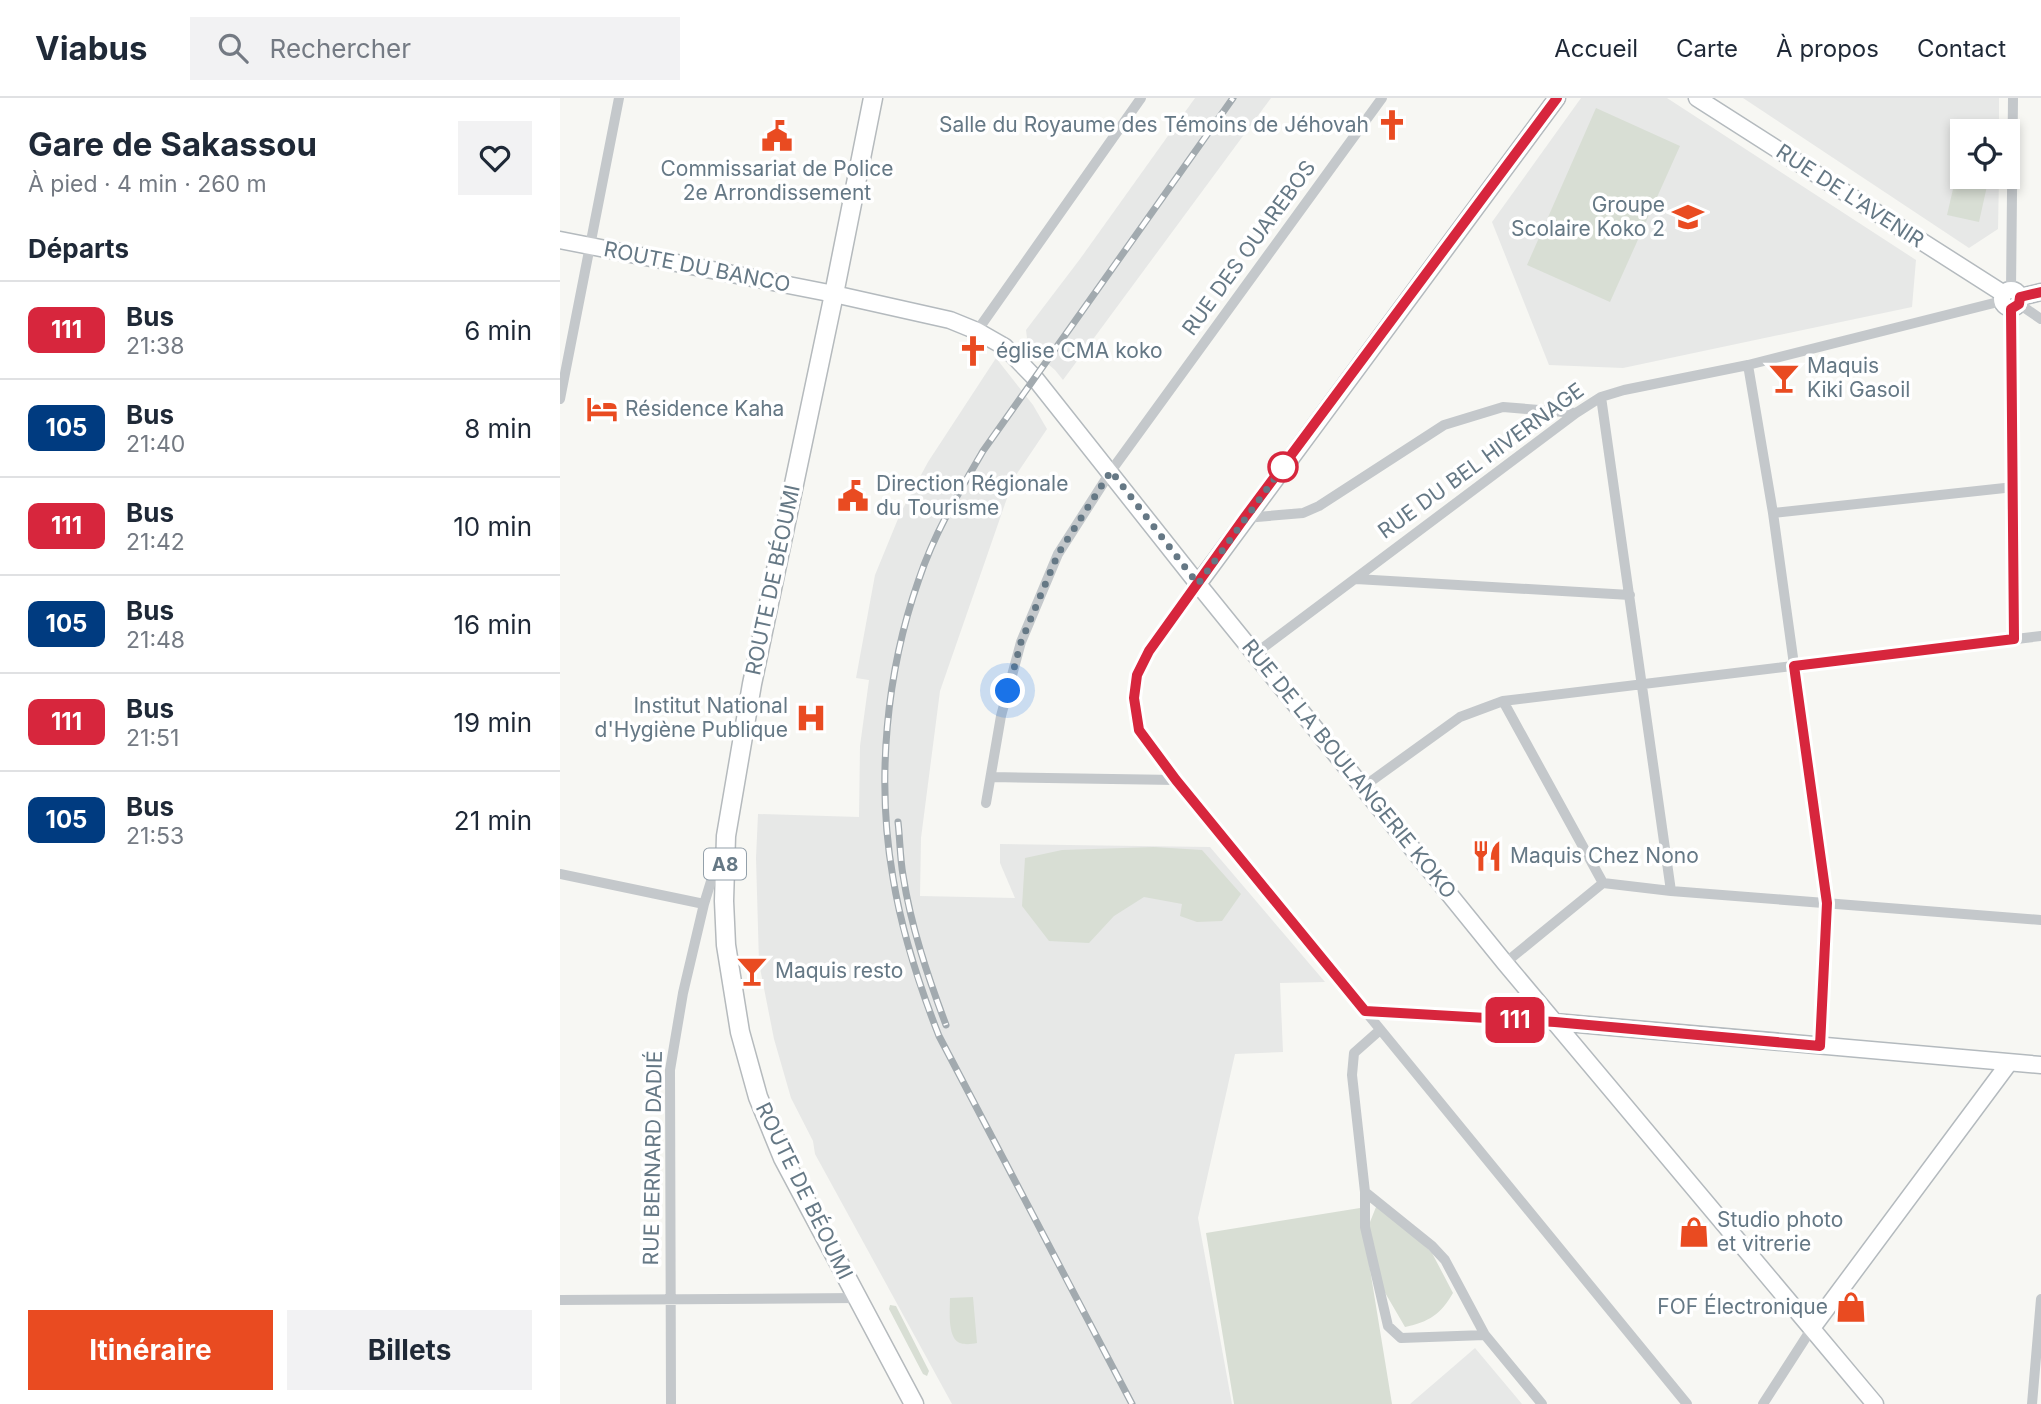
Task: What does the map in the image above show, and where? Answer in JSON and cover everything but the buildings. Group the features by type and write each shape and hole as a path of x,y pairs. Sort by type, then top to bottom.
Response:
{"main road":[{"name":"ROUTE DE BÉOUMI","path":"873,98 752,684 726,836 726,945 740,1032 758,1097 783,1158 914,1404"}],"street":[{"path":"560,400 619,98"},
{"path":"977,331 1141,98"},
{"name":"RUE DES OUAREBOS","path":"986,803 1001,716 1021,642 1058,554 1111,471 1382,98"},
{"path":"1557,98 1245,517 1149,651 1137,675 1134,698 1139,730 1176,780 1688,1404"},
{"name":"RUE DE L'AVENIR","path":"1697,98 2041,319"},
{"path":"2013,98 2011,299 2014,639"},
{"name":"ROUTE DU BANCO","path":"560,240 834,294"},
{"path":"2011,299 2041,292"},
{"name":"RUE DE LA BOULANGERIE KOKO","path":"834,294 950,320 1005,347 1025,366 1505,963 1812,1328"},
{"name":"RUE DU BEL HIVERNAGE","path":"1256,653 1576,412 1601,397 1623,390 1748,365 2011,299"},
{"path":"1748,365 1773,513 1827,903 1820,1046"},
{"path":"1601,397 1671,891"},
{"path":"1245,517 1303,513 1319,506 1444,425 1503,407 1576,412"},
{"path":"1773,513 2014,487"},
{"path":"1356,579 1630,595"},
{"path":"1363,787 1460,717 1503,701 2041,636"},
{"path":"1503,701 1603,883"},
{"path":"992,777 1176,780"},
{"name":"RUE BERNARD DADIÉ","path":"670,1404 670,1070 683,993 704,904 726,836"},
{"path":"560,874 704,904"},
{"path":"1505,963 1603,883 1671,891 2041,920"},
{"path":"1365,1011 1555,1022 2041,1065"},
{"path":"1380,1030 1354,1054 1352,1075 1365,1192 1365,1227 1388,1326 1401,1338 1485,1335"},
{"path":"1763,1404 1812,1328 2008,1063"},
{"path":"1365,1192 1432,1246 1445,1260 1485,1335 1542,1404"},
{"path":"560,1300 857,1298"},
{"path":"2032,1404 2041,1299"},
{"path":"1812,1328 1875,1404"}],"shaded area":[{"path":"1195,98 1271,98 1063,380 1028,347 1026,330"},
{"path":"1581,98 1667,98 1916,260 1912,307 1623,368 1549,365 1492,222"},
{"path":"1743,98 1999,98 1999,119 1950,119 1950,189 1999,189 1998,229 1969,248"},
{"path":"1596,108 1680,146 1610,302 1527,265"},
{"path":"1953,189 1986,189 1979,222 1947,215"},
{"path":"996,358 1033,405 1047,429 1014,478 940,691 921,838 920,896 1015,898 1000,863 1000,844 1210,847 1325,982 1280,983 1283,1052 1235,1054 1198,1218 1232,1404 952,1404 815,1154 813,1141 791,1098 774,1039 759,963 756,858 758,814 859,817 860,746 869,680 856,678 875,575 900,514 928,462"},
{"path":"1154,847 1202,850 1241,894 1222,921 1197,922 1180,916 1182,904 1144,897 1114,916 1089,943 1049,941 1022,906 1025,858 1062,850"},
{"path":"1378,1202 1432,1253 1453,1293 1439,1312 1428,1320 1405,1327 1380,1284 1368,1227"},
{"path":"1360,1208 1392,1404 1234,1404 1206,1233"},
{"path":"973,1297 977,1343 962,1344 956,1340 951,1330 950,1298"},
{"path":"890,1305 896,1306 929,1371 927,1376 923,1374 889,1309"},
{"path":"1475,1348 1522,1404 1410,1404 1453,1367"}],"railway":[{"path":"1132,1404 939,1036 925,998 901,919 893,878 885,803 887,727 899,651 908,615 925,562 956,498 983,451 1233,98"},
{"path":"898,822 902,869 915,933 946,1025"}],"bus line":[{"name":"111","path":"1557,98 1245,517 1149,651 1137,675 1134,698 1139,730 1176,780 1365,1011 1555,1022 1820,1046 1827,903 1794,666 2014,639 2011,309 2019,304 2020,297 2041,292"}],"place":[{"name":"Salle du Royaume des Témoins de Jéhovah","path":"1392,125"},
{"name":"Commissariat de Police 2e Arrondissement","path":"777,136"},
{"name":"Groupe Scolaire Koko 2","path":"1688,217"},
{"name":"église CMA koko","path":"973,351"},
{"name":"Maquis Kiki Gasoil","path":"1784,378"},
{"name":"Résidence Kaha","path":"602,409"},
{"name":"Direction Régionale du Tourisme","path":"853,496"},
{"name":"Institut National d'Hygiène Publique","path":"811,718"},
{"name":"Maquis Chez Nono","path":"1487,856"},
{"name":"Maquis resto","path":"752,971"},
{"name":"Studio photo et vitrerie","path":"1694,1232"},
{"name":"FOF Électronique","path":"1851,1307"}],"route":[{"path":"1008,691 1021,642 1058,554 1111,471 1198,584 1283,467"}]}
